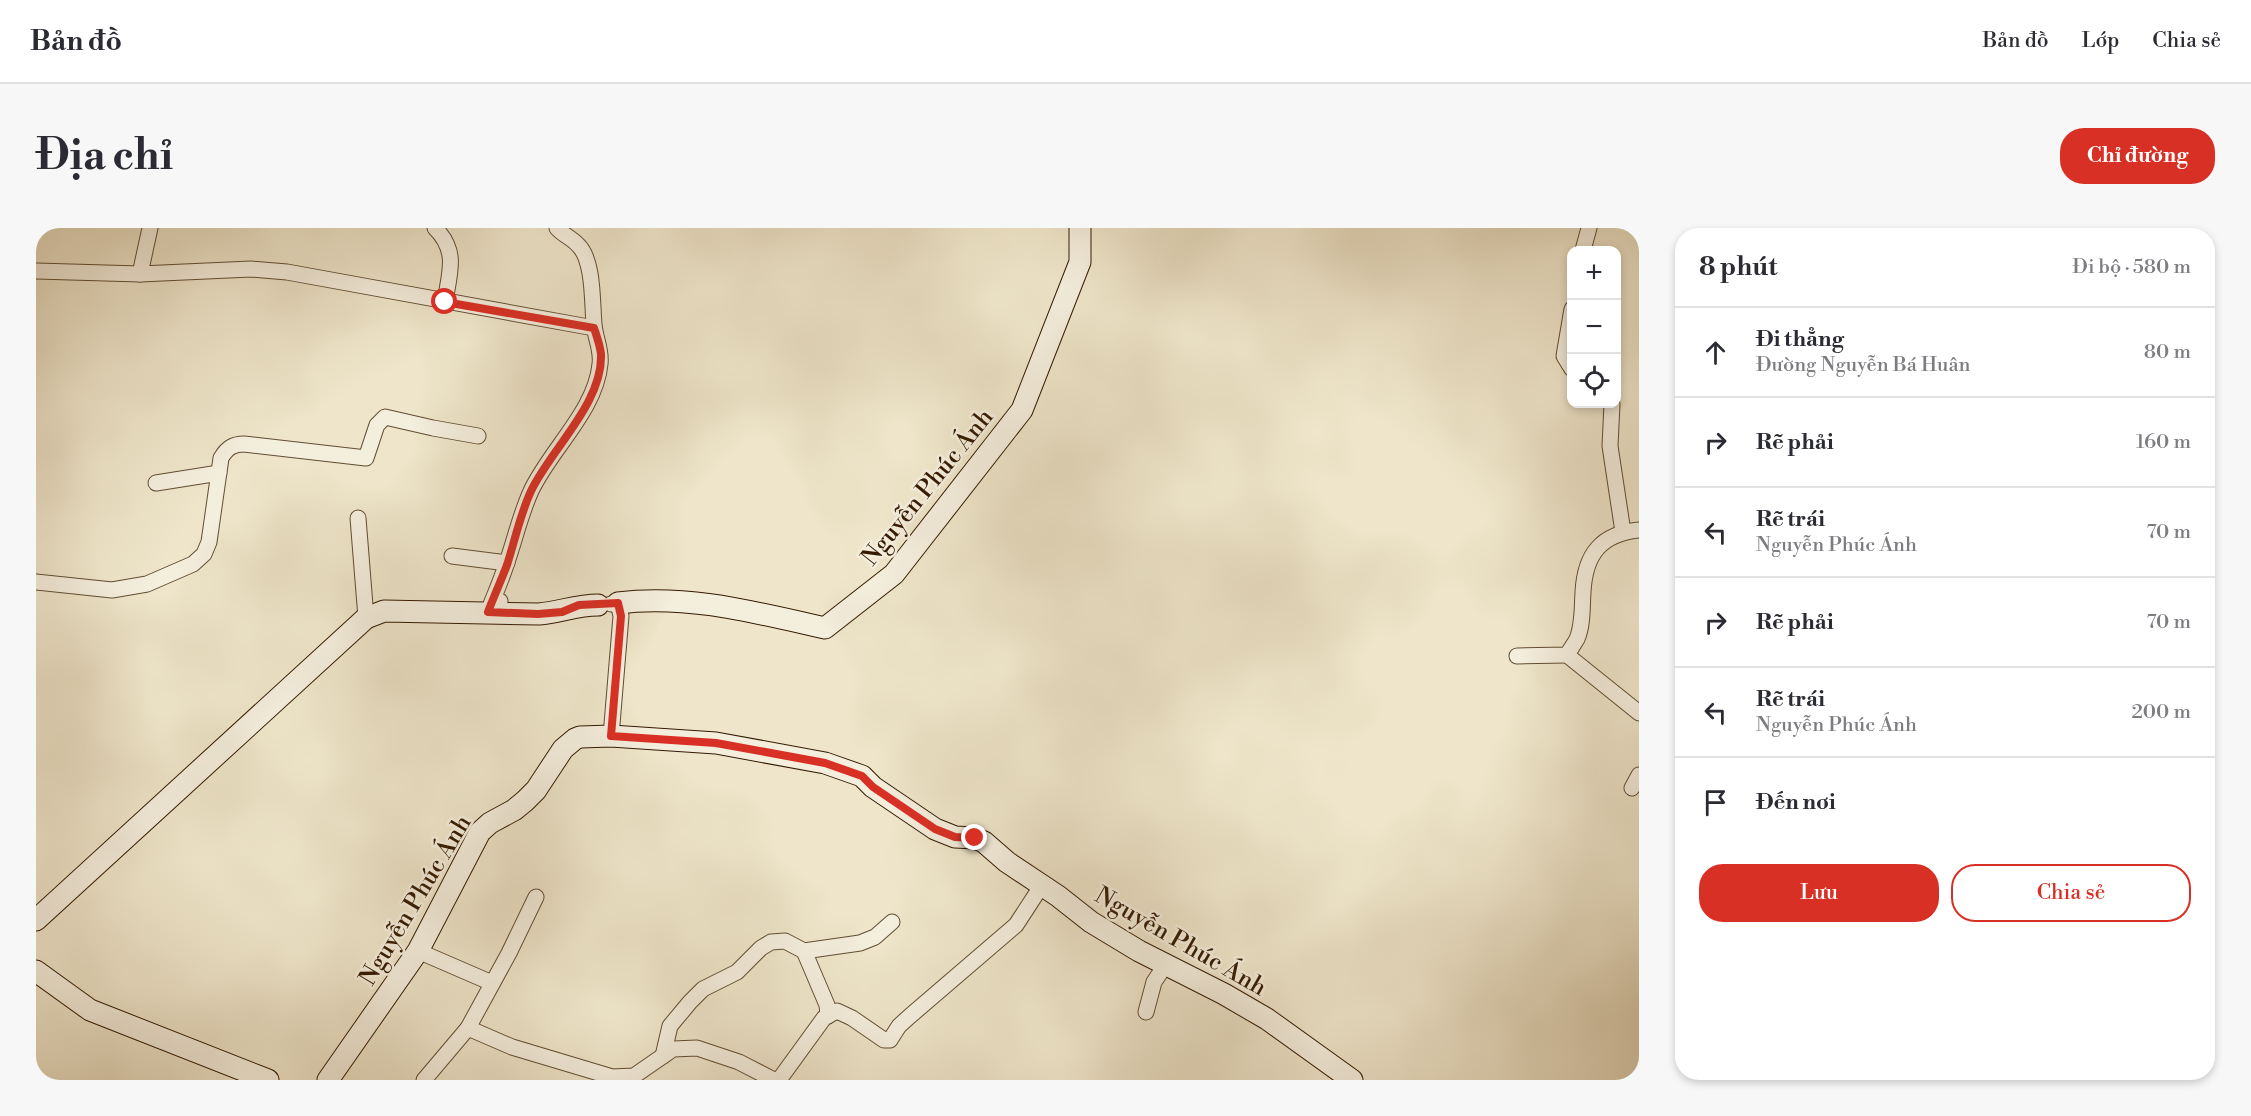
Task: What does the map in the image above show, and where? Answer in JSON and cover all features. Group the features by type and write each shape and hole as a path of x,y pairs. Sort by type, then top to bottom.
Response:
{"street":[{"path":"140,274 150,228"},
{"path":"435,228 442,235 452,256 445,302"},
{"path":"488,612 507,563 519,520 537,479 582,412 598,376 601,354 594,328 588,261 578,245 557,228"},
{"name":"Nguyễn Phúc Ánh","path":"36,920 366,618 384,611 538,614 562,612 579,605 642,600 717,604 825,628 894,574 1022,410 1080,262 1080,228"},
{"path":"1584,246 1589,228"},
{"path":"36,271 140,274 251,269 287,272 594,328"},
{"path":"1567,338 1564,356 1567,361"},
{"path":"1612,408 1610,446 1623,532"},
{"path":"36,582 118,590 147,584 193,564 204,554 209,542 219,473 225,452 238,444 366,458 377,425 386,417 478,436"},
{"path":"156,483 219,473"},
{"path":"358,518 366,618"},
{"path":"1567,655 1577,638 1582,614 1584,582 1596,549 1603,541 1623,532 1639,530"},
{"path":"452,556 507,563"},
{"path":"608,604 621,616 611,736"},
{"path":"1517,656 1567,655 1639,713"},
{"name":"Nguyễn Phúc Ánh","path":"328,1080 418,951 485,826 525,801 541,783 563,750 574,739 611,736 716,743 825,763 862,776 873,787 935,829 955,837 975,838 984,842 1007,862 1091,922 1268,1019 1352,1080"},
{"path":"779,1080 824,1018 837,1011 885,1040 890,1040 899,1026 1016,925 1042,885"},
{"path":"424,1080 468,1028 536,897"},
{"path":"663,1056 670,1026 703,989 736,972 761,948 771,942 785,941 804,951 860,943 875,937 892,922"},
{"path":"418,951 492,983"},
{"path":"804,951 827,1005 828,1016"},
{"path":"1146,1012 1154,982 1166,964"},
{"path":"36,971 90,1010 268,1080"},
{"path":"468,1028 512,1047 613,1079 633,1076 673,1049 697,1048 739,1062 774,1080"}],"route":[{"path":"445,302 594,328 601,354 598,376 582,412 530,493 488,612 538,614 562,612 579,605 618,603 621,616 611,736 716,743 825,763 862,776 873,787 935,829 955,837 975,838"}]}
